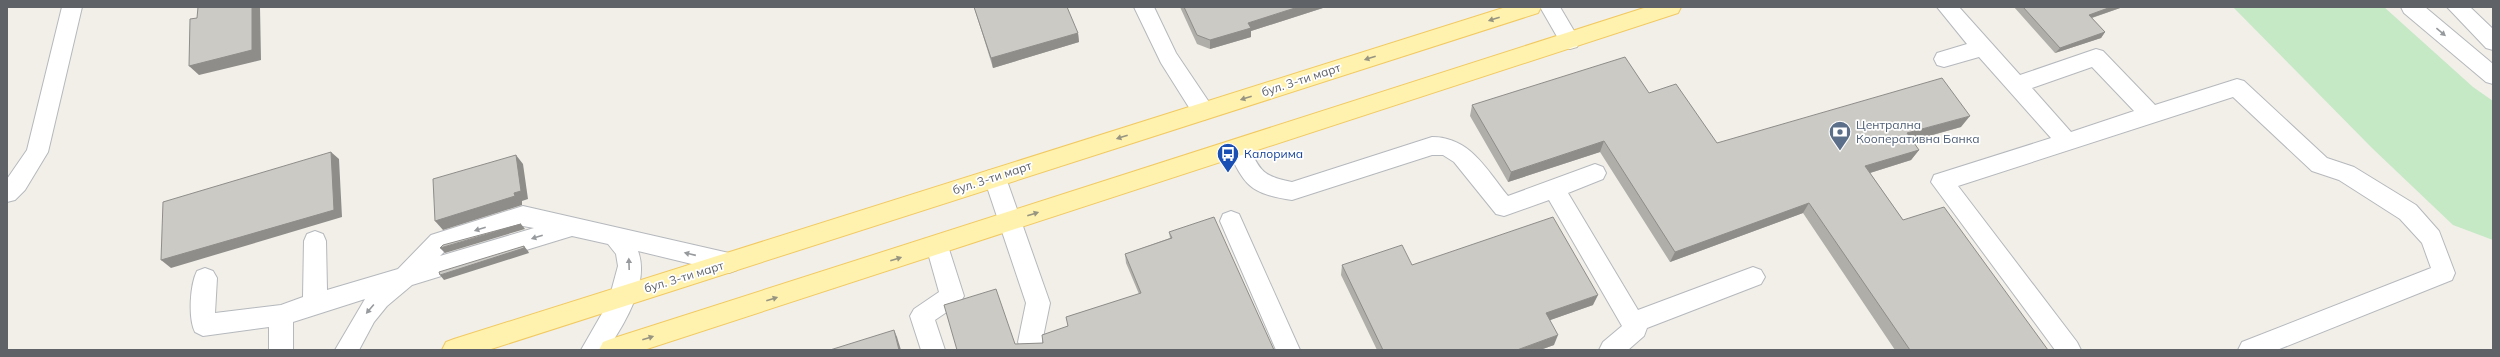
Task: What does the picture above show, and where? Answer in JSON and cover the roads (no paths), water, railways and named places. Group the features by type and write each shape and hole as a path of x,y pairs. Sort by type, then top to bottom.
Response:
{"main road":[{"name":"бул. 3-ти март","path":"454,350 1531,7"},
{"path":"611,350 937,246 1671,7"}],"street":[{"path":"7,193 17,183 37,152 72,7"},
{"path":"1144,7 1168,57 1203,111"},
{"path":"1550,7 1570,41"},
{"path":"1947,7 2067,142"},
{"path":"2411,7 2493,76"},
{"path":"2457,7 2493,42"},
{"path":"1944,59 1983,48"},
{"path":"2016,85 2096,57 2151,115"},
{"path":"2069,350 1942,182 2237,88 2320,165 2346,173 2408,212 2431,238 2444,273 2250,350"},
{"path":"1238,148 1252,178 1271,188 1292,191 1432,146 1447,146 1462,156 1504,207 1595,173"},
{"path":"995,178 1038,303 1030,342 1033,350"},
{"path":"1554,189 1636,329 1611,350"},
{"path":"1231,221 1288,350"},
{"path":"205,278 203,325 281,314 572,226 728,263"},
{"path":"593,350 612,319 627,282 629,260 628,254 616,237"},
{"path":"315,241 315,304"},
{"path":"933,350 922,316 952,296 937,246"},
{"path":"347,350 366,315 379,299 405,277"},
{"path":"1632,323 1753,277"},
{"path":"281,314 281,350"}],"place":[{"name":"Централна Кооперативна Банка","path":"1840,152"},
{"name":"Калорима","path":"1228,174"}]}
